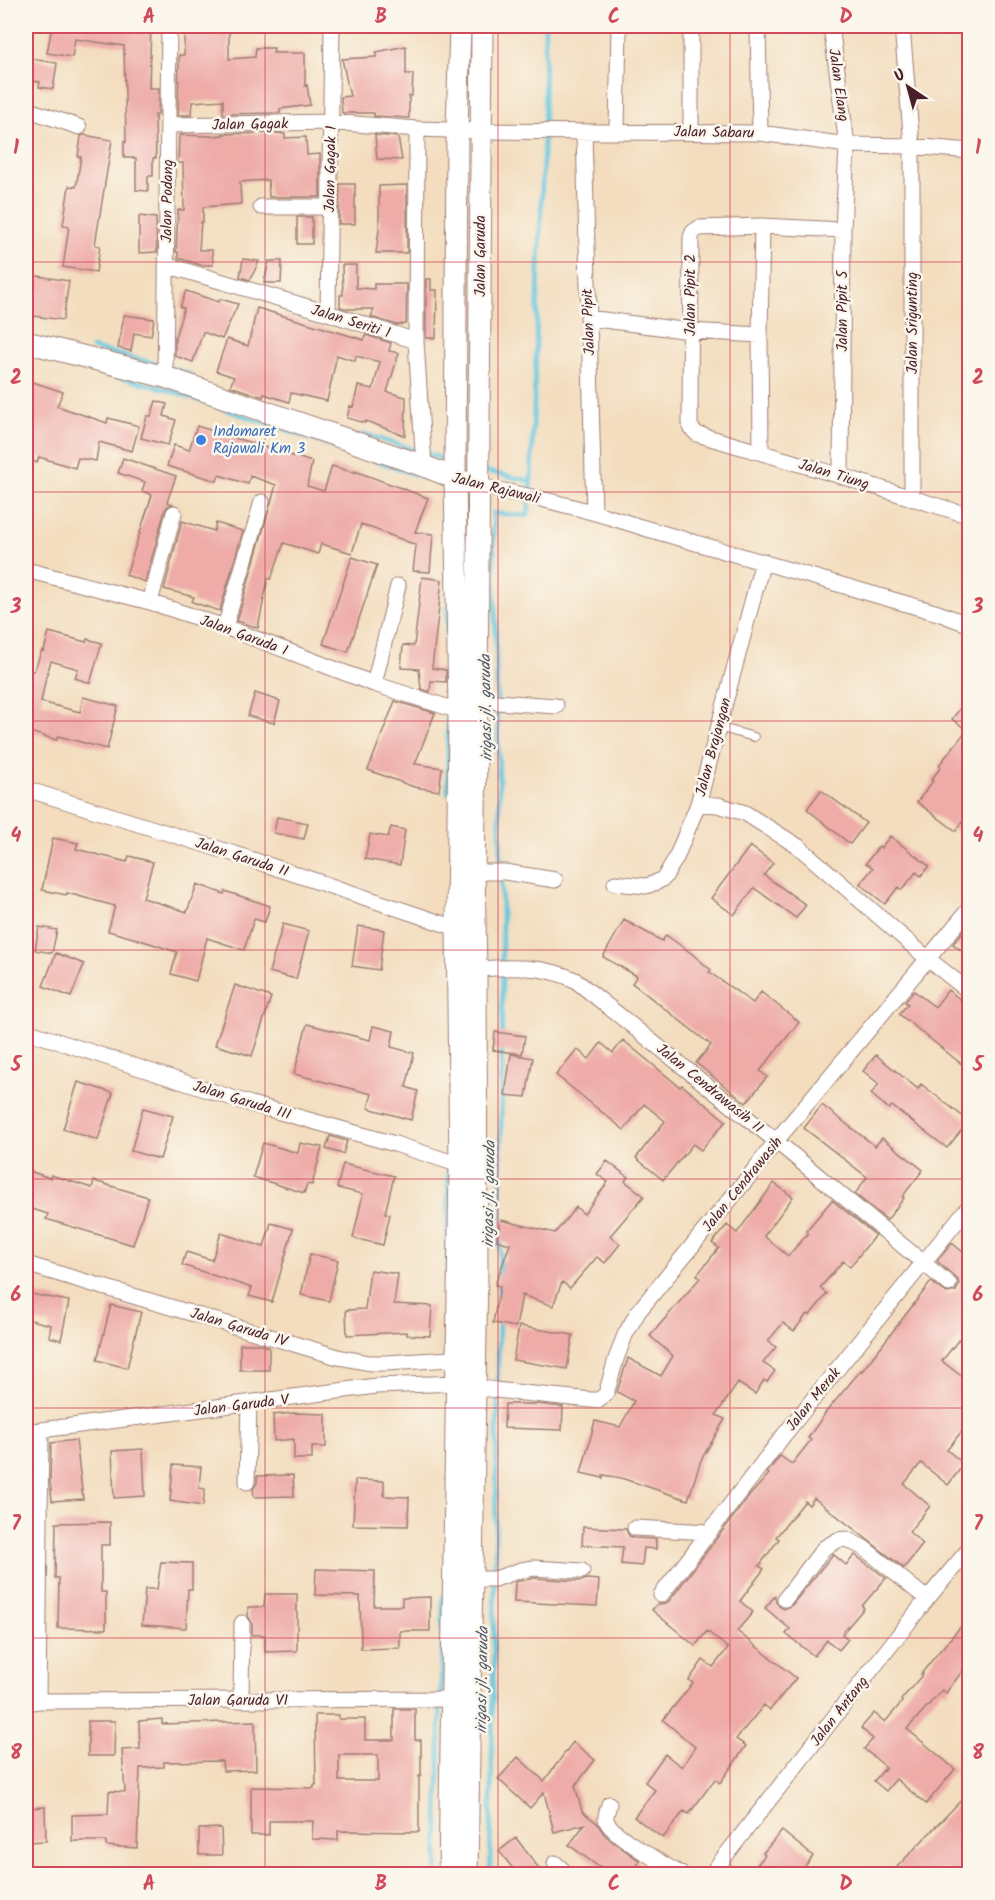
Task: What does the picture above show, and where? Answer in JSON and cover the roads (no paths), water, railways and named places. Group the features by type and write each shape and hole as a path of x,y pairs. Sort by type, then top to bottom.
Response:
{"main road":[{"name":"Jalan Garuda","path":"460,26 457,130 455,479 466,931"},
{"name":"Jalan Garuda","path":"466,931 493,700 478,486 482,26"},
{"name":"Jalan Rajawali","path":"26,342 165,377 478,486"},
{"path":"466,931 477,969 466,1358 482,1388 473,1579 461,1700 467,1875"},
{"path":"466,931 460,1165 467,1270"},
{"path":"449,1875 482,1388"}],"street":[{"name":"Jalan Podang","path":"165,377 169,26"},
{"name":"Jalan Gagak 1","path":"328,313 332,26"},
{"path":"617,131 619,26"},
{"path":"691,26 691,132"},
{"path":"758,26 760,133"},
{"name":"Jalan Elang","path":"831,26 847,145"},
{"name":"Jalan Srigunting","path":"902,26 912,146 912,499"},
{"path":"26,109 79,127"},
{"name":"Jalan Gagak","path":"169,125 331,122 417,129"},
{"name":"Jalan Sabaru","path":"417,129 760,133 847,145 912,146 969,151"},
{"path":"417,129 416,341 424,466"},
{"name":"Jalan Pipit","path":"584,132 594,512"},
{"name":"Jalan Pipit 5","path":"842,476 843,230 847,145"},
{"path":"261,207 329,207"},
{"path":"760,452 762,226"},
{"name":"Jalan Pipit 2","path":"698,435 690,424 690,237 693,232 699,228 762,226 843,230"},
{"name":"Jalan Seriti 1","path":"166,266 416,341"},
{"path":"588,318 690,331 760,335"},
{"name":"Jalan Tiung","path":"698,435 842,476 969,516"},
{"name":"Jalan Rajawali","path":"478,486 594,512 938,613 969,625"},
{"path":"225,627 262,502"},
{"path":"150,602 174,513"},
{"name":"Jalan Brajangan","path":"615,883 646,886 664,878 676,858 698,804 763,561"},
{"name":"Jalan Garuda I","path":"26,570 150,602 225,627 374,684 459,711"},
{"path":"374,684 398,586"},
{"path":"493,700 556,706"},
{"name":"Jalan Garuda II","path":"26,789 238,855 466,931"},
{"path":"698,804 718,805 745,813 781,834 969,992"},
{"path":"474,872 501,872 555,880"},
{"name":"Jalan Cendrawasih","path":"482,1388 591,1400 603,1397 606,1394 625,1335 638,1312 969,908"},
{"name":"Jalan Cendrawasih II","path":"477,969 547,971 560,973 575,980 776,1141 949,1284"},
{"name":"Jalan Garuda III","path":"26,1031 251,1104 395,1144 460,1165"},
{"name":"Jalan Merak","path":"661,1595 784,1435 969,1205"},
{"name":"Jalan Garuda IV","path":"26,1264 338,1357 370,1363 466,1358"},
{"name":"Jalan Garuda V","path":"33,1431 376,1386 418,1383 482,1388"},
{"path":"247,1482 249,1403"},
{"path":"32,1702 33,1431"},
{"path":"635,1528 710,1532"},
{"path":"785,1599 824,1548 838,1540 846,1539 864,1548 927,1599"},
{"name":"Jalan Antang","path":"720,1871 927,1599 969,1548"},
{"path":"473,1579 499,1578 534,1568 582,1571"},
{"path":"241,1700 242,1623"},
{"name":"Jalan Garuda VI","path":"32,1702 461,1700"},
{"path":"609,1804 606,1817 609,1825 645,1853 681,1875"},
{"path":"555,1863 567,1875"}],"lane":[{"path":"718,727 754,737"}],"waterway":[{"name":"irigasi jl. garuda","path":"502,1037 502,913 493,513 528,516 544,132 545,26"},
{"path":"92,348 165,366 191,375"},
{"path":"66,363 166,389 429,479"},
{"path":"364,434 450,461"},
{"path":"484,471 531,481"},
{"path":"447,607 448,793"},
{"name":"irigasi jl. garuda","path":"500,1229 502,1045"},
{"path":"446,1381 449,1126"},
{"name":"irigasi jl. garuda","path":"499,1295 500,1237"},
{"name":"irigasi jl. garuda","path":"490,1874 499,1318"},
{"path":"437,1874 443,1597"}],"place":[{"name":"Indomaret Rajawali Km 3","path":"201,440"}]}
